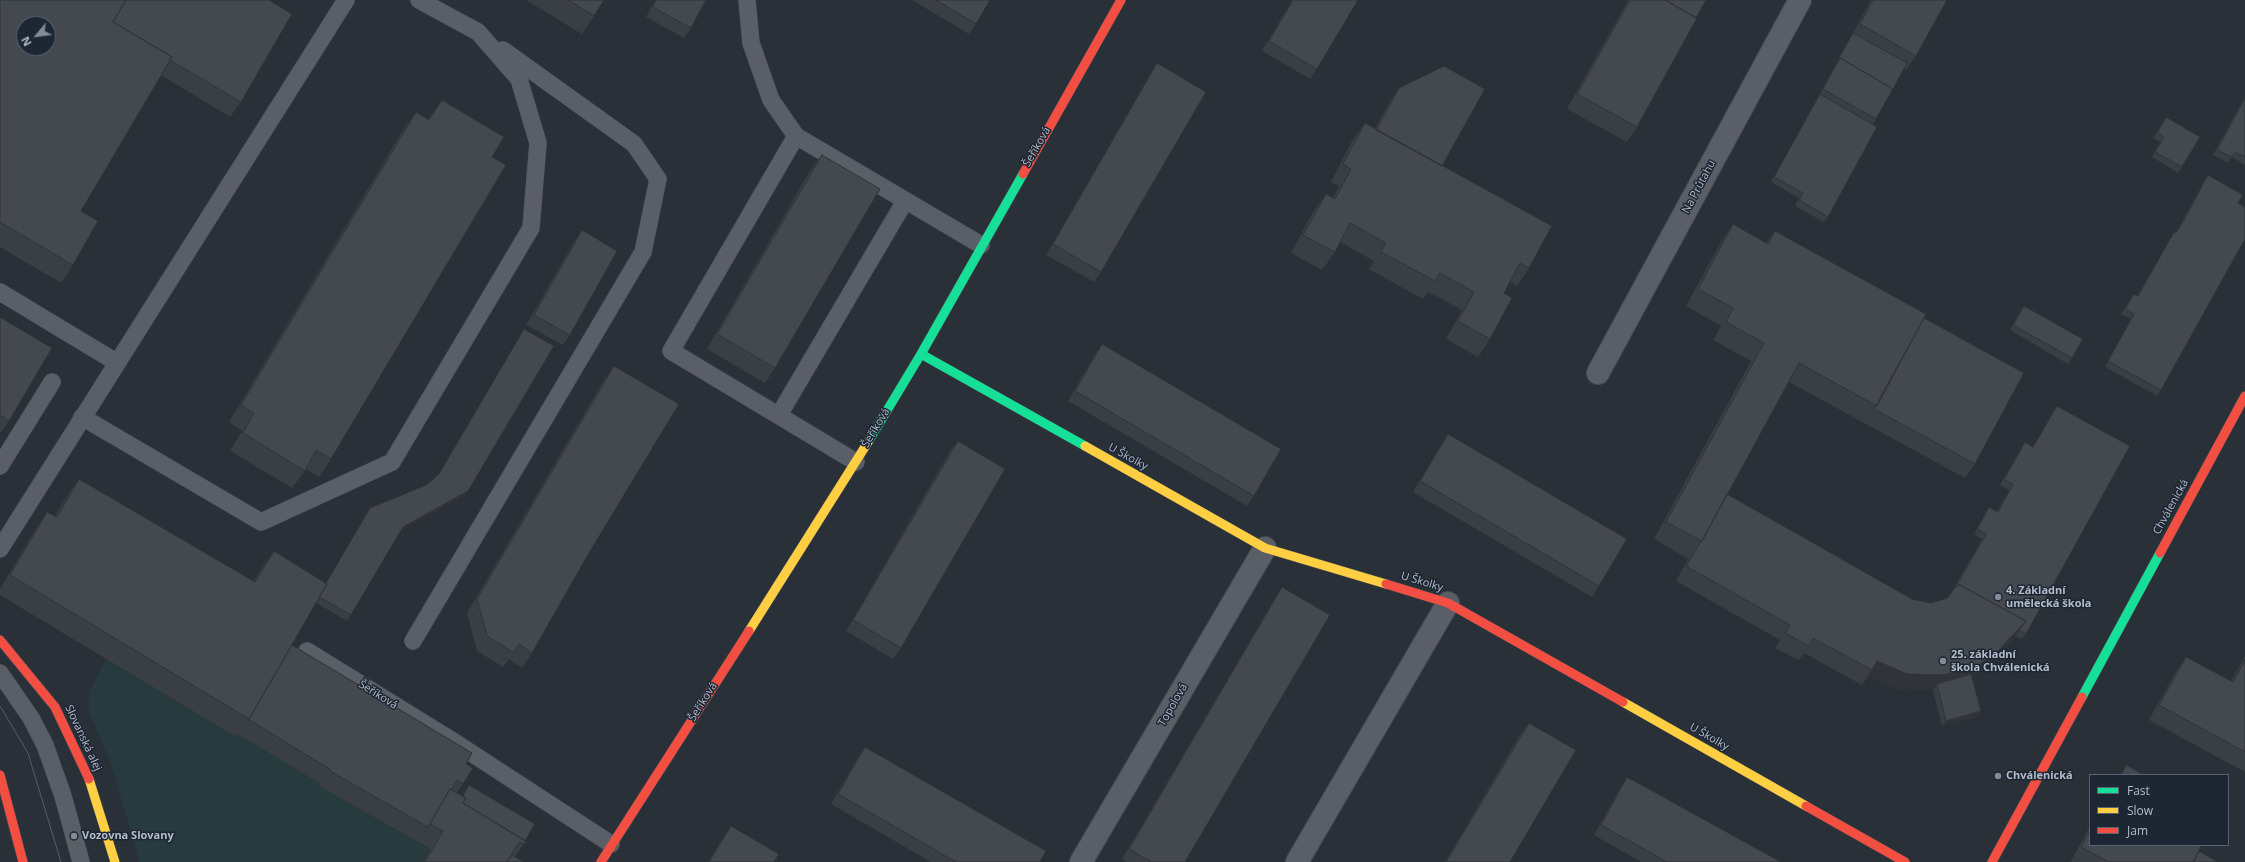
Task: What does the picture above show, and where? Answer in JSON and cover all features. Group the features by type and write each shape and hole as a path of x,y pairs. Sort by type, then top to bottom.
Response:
{"street":[{"name":"Šeříková","path":"601,862 611,844 673,750 856,462 921,354 981,245 1121,0"},
{"name":"Na Průtahu","path":"1598,374 1800,0"},
{"name":"U Školky","path":"921,354 1265,548 1448,603 1905,862"},
{"name":"Chválenická","path":"1992,862 2245,396"},
{"name":"Topolová","path":"1081,862 1265,548"},
{"path":"1297,862 1448,603"},
{"name":"Slovanská alej","path":"0,640 27,670 55,707 88,776 115,862"},
{"path":"0,775 24,862"}],"lane":[{"path":"0,549 116,362 346,0"},
{"path":"412,641 643,252 658,179 634,144 478,32 419,0"},
{"path":"747,0 751,43 771,100 796,136 981,245"},
{"path":"82,417 261,522 392,462 531,228 538,143 519,79 478,32"},
{"path":"796,136 671,351 856,462"},
{"path":"778,415 904,201"},
{"path":"0,292 116,362"},
{"path":"0,466 52,382"},
{"name":"Šeříková","path":"307,651 459,745 611,844"},
{"path":"0,674 31,718 45,745 63,796 81,862"}],"green space":[{"path":"106,659 236,737 238,733 321,784 320,786 431,849 422,862 140,862 110,761 89,712 89,693"}],"building":[{"path":"0,0 126,0 113,22 172,57 81,211 98,221 73,265 0,222"},
{"path":"126,0 269,0 292,14 241,102 170,60 172,57 113,22"},
{"path":"568,0 604,0 594,16"},
{"path":"656,0 706,0 691,28 653,7"},
{"path":"936,0 990,0 976,24"},
{"path":"1293,0 1358,0 1317,69 1269,41"},
{"path":"1630,0 1665,0 1697,18 1637,127 1577,94"},
{"path":"1665,0 1706,0 1696,18"},
{"path":"1873,0 1947,0 1916,56 1860,24"},
{"path":"1853,33 1907,63 1893,89 1840,58 1836,63"},
{"path":"1840,58 1893,89 1876,119 1823,89"},
{"path":"1157,63 1206,92 1101,272 1053,244"},
{"path":"1444,66 1485,89 1442,166 1376,130 1399,88"},
{"path":"1820,94 1877,127 1828,217 1799,200 1803,193 1774,177"},
{"path":"2245,98 2245,157 2235,152 2232,157 2217,150"},
{"path":"442,100 504,137 492,157 506,165 331,459 316,450 305,471 243,433 254,413 241,405 416,112 429,120"},
{"path":"2166,117 2200,137 2182,167 2155,152 2164,137 2157,133"},
{"path":"1365,123 1552,226 1529,268 1520,263 1504,293 1512,298 1490,339 1458,321 1474,292 1440,273 1435,281 1381,252 1386,243 1350,223 1335,252 1303,235 1326,194 1335,199 1351,169 1343,164"},
{"path":"822,155 880,189 775,368 717,334"},
{"path":"2208,175 2243,195 2238,203 2245,207 2245,239 2161,390 2108,361 2134,314 2125,309 2134,294 2138,296 2174,232 2176,233 2184,220"},
{"path":"1733,224 1768,244 1775,231 1926,314 1877,406 1799,363 1702,541 1666,522 1764,343 1726,322 1733,308 1698,289"},
{"path":"582,230 617,251 570,335 534,315"},
{"path":"2024,306 2083,339 2072,358 2013,325"},
{"path":"0,317 52,348 9,421 0,415"},
{"path":"1924,318 2024,373 1975,464 1874,409"},
{"path":"524,329 554,346 468,491 403,527 351,615 319,597 370,508 426,485 439,474"},
{"path":"1102,344 1281,449 1254,496 1075,391"},
{"path":"614,366 679,404 589,553 532,653 519,644 514,653 487,636 477,599"},
{"path":"2057,406 2130,446 2026,634 2019,630 2026,621 1958,584 1955,588 1986,534 1977,529 1989,507 1998,512 2013,484 2004,480 2025,442 2033,447"},
{"path":"1448,434 1627,539 1599,586 1420,481"},
{"path":"958,441 1005,469 901,648 853,620"},
{"path":"79,479 255,582 274,551 327,584 249,719 10,575 47,512 57,517"},
{"path":"1727,494 1912,599 1931,603 1947,598 1958,584 2026,621 1995,654 1978,665 1944,675 1907,674 1877,661 1872,670 1813,638 1809,646 1785,633 1790,625 1686,566 1702,541"},
{"path":"1282,587 1330,615 1185,862 1151,862 1129,849"},
{"path":"292,645 472,753 466,764 473,768 463,784 457,780 451,790 450,789 428,827 330,771 331,770 248,719"},
{"path":"2186,657 2233,682 2245,660 2245,752 2159,705"},
{"path":"1971,674 1981,711 1946,721 1937,684"},
{"path":"1529,723 1576,750 1510,862 1446,862"},
{"path":"865,747 1046,851 1040,862 956,862 838,794"},
{"path":"2126,765 2142,774 2122,774"},
{"path":"1627,777 1781,862 1667,862 1601,825"},
{"path":"469,785 535,824 525,841 463,803 466,798 463,796"},
{"path":"450,789 466,798 463,803 526,841 524,844 519,842 507,862 425,862 443,831 430,824"},
{"path":"731,826 779,854 774,862 709,862"},
{"path":"2089,832 2089,846 2201,847 2193,862 2109,862 2081,847"},
{"path":"2199,851 2218,862 2193,862"},
{"path":"512,855 524,862 507,862"}],"tram line":[{"path":"0,673 31,718 45,745 63,796 81,862"},
{"path":"0,706 28,753 61,862"}],"traffic: fast":[{"path":"868,442 921,354 1023,174"},
{"path":"921,354 1085,446"},
{"path":"2082,697 2160,553"}],"traffic: slow":[{"path":"749,631 868,442"},
{"path":"1085,446 1265,548 1386,584"},
{"path":"1623,702 1806,806"},
{"path":"89,779 115,862"}],"traffic: jam":[{"path":"1023,174 1121,0"},
{"path":"2160,553 2245,396"},
{"path":"1386,584 1448,603 1623,702"},
{"path":"601,862 749,631"},
{"path":"0,640 55,707 89,779"},
{"path":"1992,862 2082,697"},
{"path":"0,775 23,862"},
{"path":"1806,806 1905,862"}],"place":[{"name":"4. Základní umělecká škola","path":"1998,597"},
{"name":"25. základní škola Chválenická","path":"1943,661"},
{"name":"Chválenická","path":"1998,776"},
{"name":"Vozovna Slovany","path":"74,836"}]}
